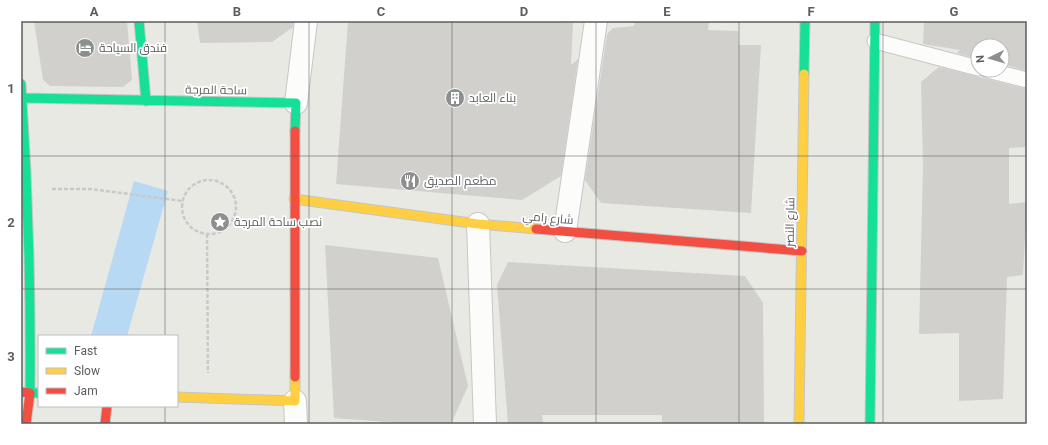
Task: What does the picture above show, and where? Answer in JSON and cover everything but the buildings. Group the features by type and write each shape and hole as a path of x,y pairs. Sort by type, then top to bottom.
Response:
{"main road":[{"path":"138,21 146,101"},
{"name":"شارع النصر","path":"799,424 805,21"},
{"path":"870,424 875,21"},
{"path":"21,83 28,189 31,299 30,393 26,424"},
{"name":"ساحة المرجة","path":"23,98 296,103"},
{"path":"178,397 295,401 294,199 296,103"},
{"name":"شارع رامي","path":"294,199 478,224 802,251"},
{"path":"21,307 31,299"},
{"path":"105,424 107,407"}],"street":[{"path":"296,103 306,21"},
{"path":"565,231 596,21"},
{"path":"478,224 485,424"},
{"path":"295,401 296,424"}],"lane":[{"path":"875,41 970,66"},
{"path":"1010,76 1027,80"}],"path":[{"path":"203,181 213,181 223,184 230,191 235,200 235,211 232,220 226,228 217,233 206,234 198,232 190,227 182,211 182,201 186,192 193,185 203,181"},
{"path":"28,189 91,189 182,201"},
{"path":"206,234 208,398"}],"water":[{"path":"134,181 168,191 127,335 91,335"}],"traffic: fast":[{"path":"139,21 146,101"},
{"path":"804,74 805,21"},
{"path":"870,424 875,21"},
{"path":"21,84 26,161 30,316 30,393 38,393"},
{"path":"23,98 296,103 295,131"}],"traffic: slow":[{"path":"799,424 804,74"},
{"path":"294,199 478,224 536,229"},
{"path":"178,397 295,401 295,377"}],"traffic: jam":[{"path":"295,131 295,377"},
{"path":"536,229 802,251"},
{"path":"21,392 30,393 26,424"},
{"path":"105,424 107,407"}],"place":[{"name":"فندق السياحة","path":"85,48"},
{"name":"بناء العابد","path":"455,98"},
{"name":"مطعم الصديق","path":"410,181"},
{"name":"نصب ساحة المرجة","path":"220,222"}]}
